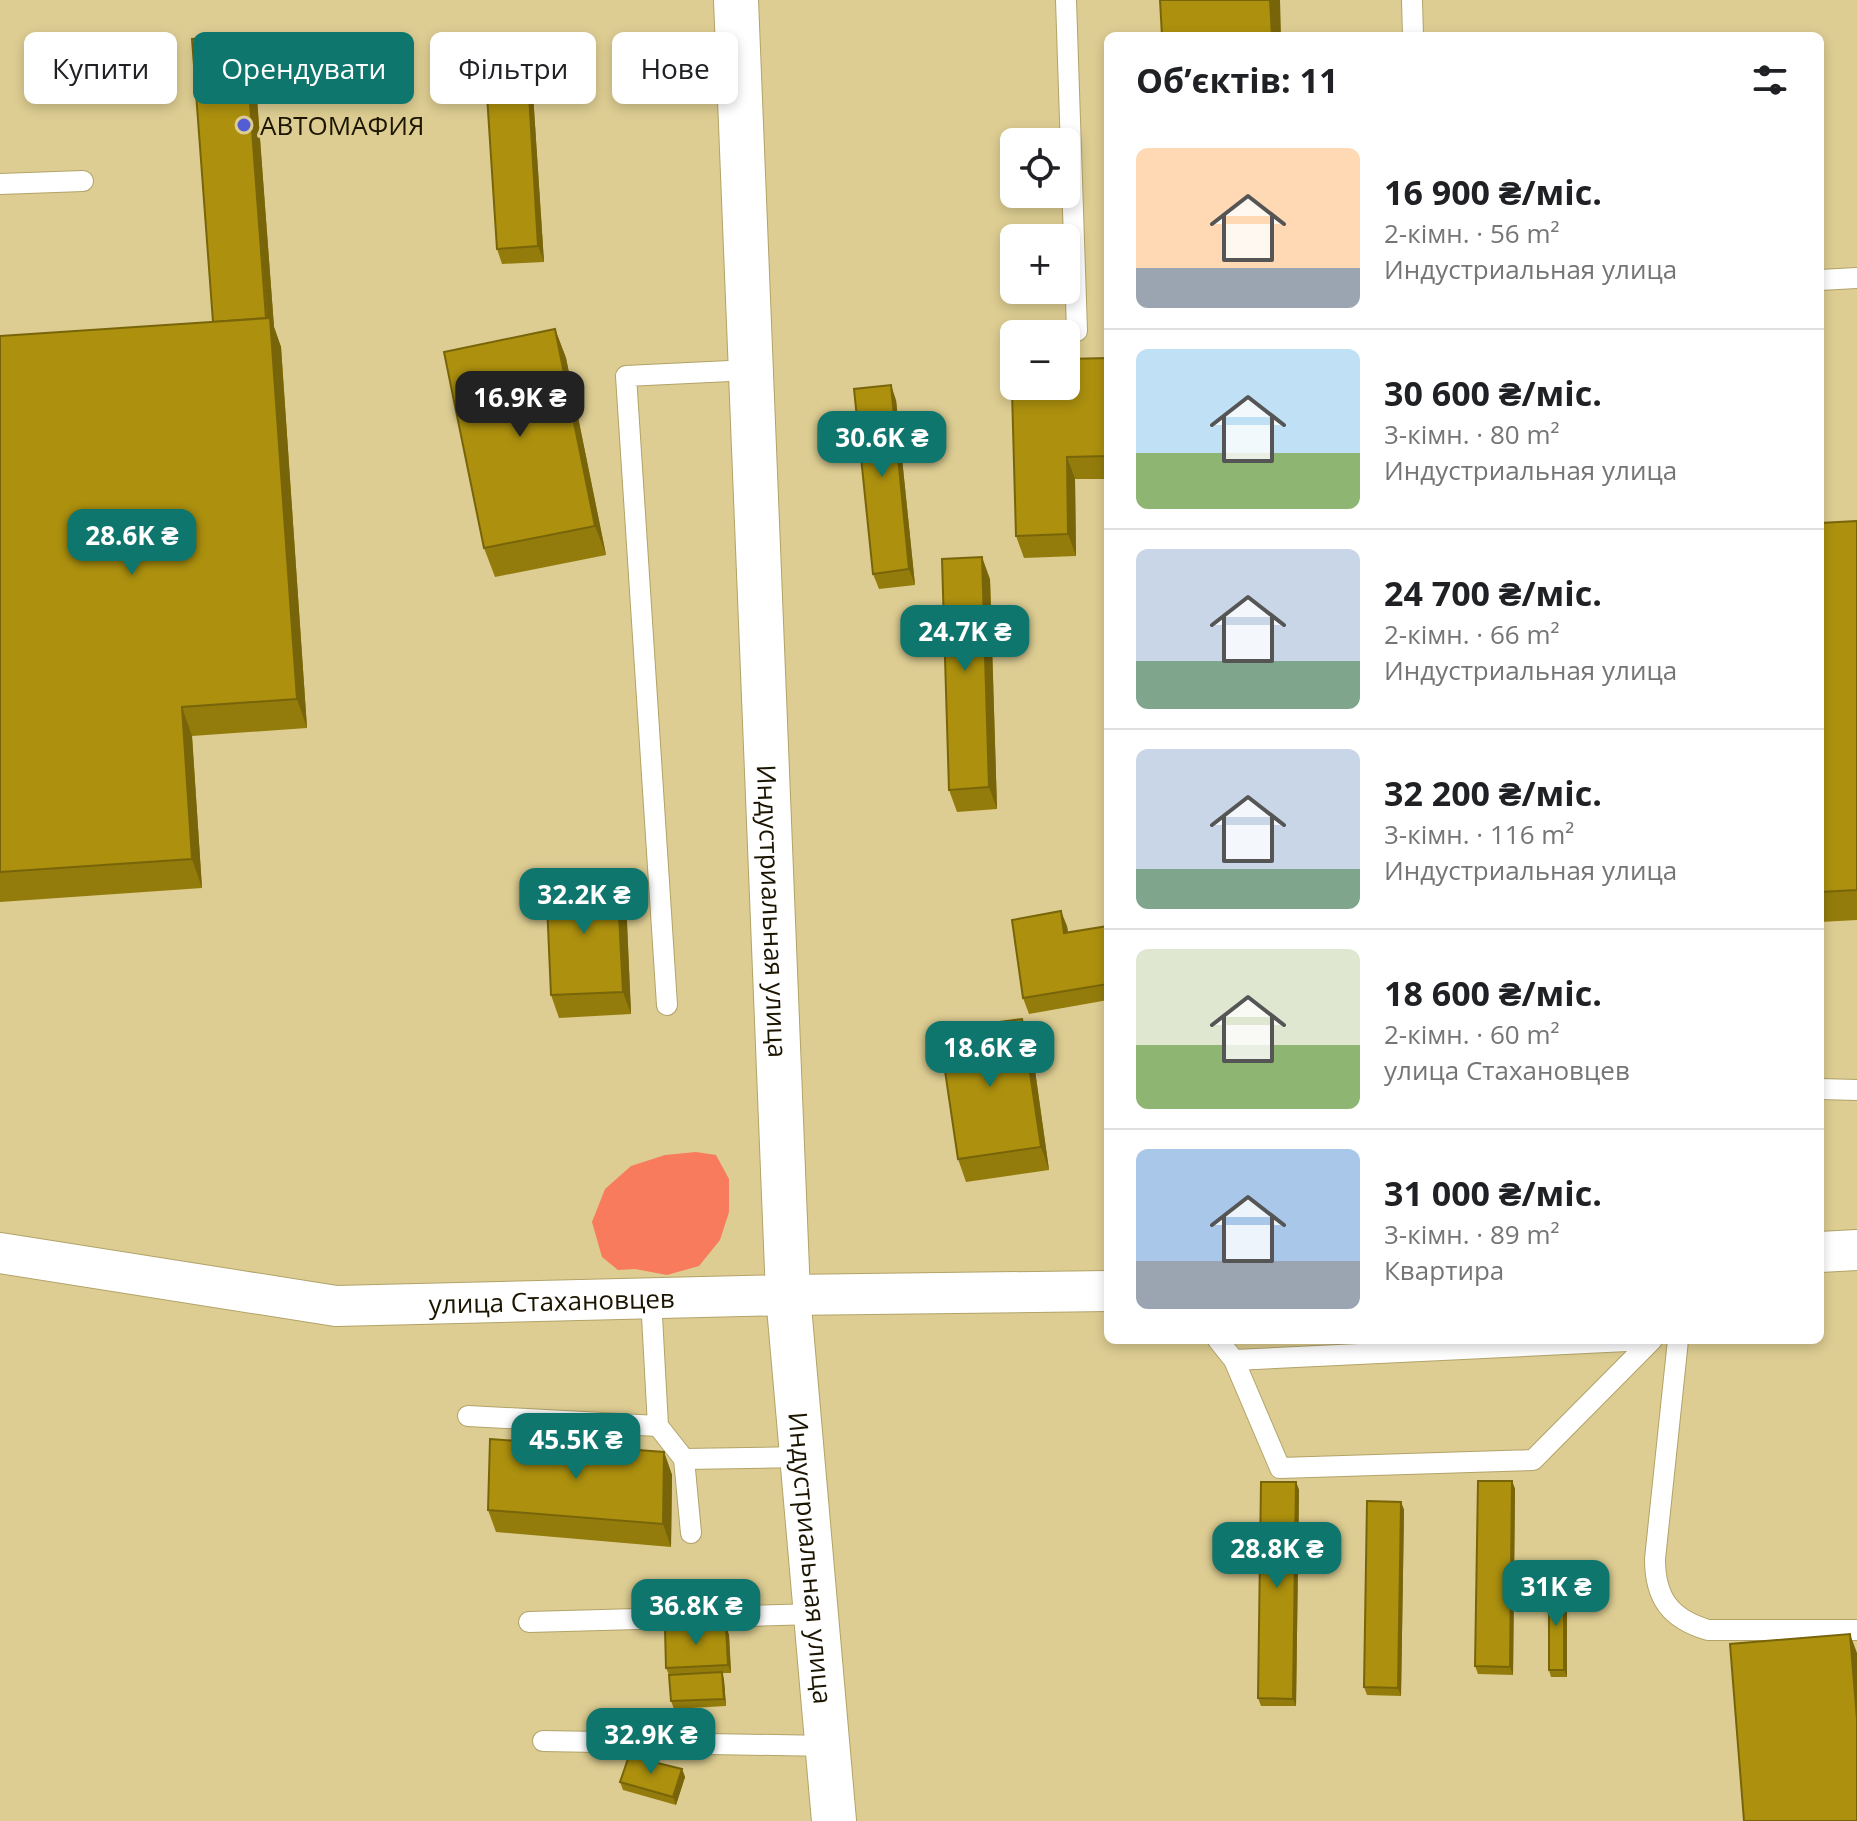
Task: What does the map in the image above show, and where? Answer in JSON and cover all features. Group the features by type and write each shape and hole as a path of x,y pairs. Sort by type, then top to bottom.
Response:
{"main road":[{"name":"Индустриальная улица","path":"736,0 788,1295 834,1821"}],"street":[{"path":"1824,1252 1857,1250"},
{"name":"улица Стахановцев","path":"0,1253 336,1306 1104,1291"}],"lane":[{"path":"1066,0 1077,320"},
{"path":"1412,0 1413,32"},
{"path":"0,184 83,181"},
{"path":"1824,280 1857,278"},
{"path":"667,1005 626,376 751,370"},
{"path":"1824,1089 1857,1090"},
{"path":"651,1298 658,1426 684,1459 691,1533"},
{"path":"1221,1344 1234,1360 1280,1468 1533,1460 1646,1344"},
{"path":"1234,1360 1567,1344"},
{"path":"1678,1344 1655,1559 1655,1579 1662,1598 1681,1619 1708,1630 1857,1630"},
{"path":"468,1416 658,1426"},
{"path":"684,1459 802,1457"},
{"path":"529,1622 816,1614"},
{"path":"543,1741 828,1746"}],"shaded area":[{"path":"696,1152 716,1155 729,1179 729,1212 720,1240 699,1266 667,1275 635,1269 618,1270 602,1257 592,1222 605,1189 631,1166 665,1155"}],"building":[{"path":"1160,0 1270,0 1272,32 1162,32"},
{"path":"197,104 250,104 266,318 213,322"},
{"path":"488,104 530,104 538,246 497,249"},
{"path":"270,318 297,699 182,707 192,859 0,872 0,336"},
{"path":"555,329 595,526 484,548 444,352"},
{"path":"1104,358 1104,456 1067,457 1068,534 1016,536 1012,400 1080,400 1080,359"},
{"path":"891,385 909,569 873,574 854,389"},
{"path":"1857,521 1857,890 1824,892 1824,523"},
{"path":"982,557 989,787 949,790 942,559"},
{"path":"617,877 623,992 551,995 546,881"},
{"path":"1061,911 1064,933 1104,927 1104,985 1023,998 1012,920"},
{"path":"1022,1019 1041,1147 958,1159 939,1030"},
{"path":"490,1439 664,1452 663,1524 488,1510"},
{"path":"1478,1481 1512,1481 1510,1667 1475,1666"},
{"path":"1261,1482 1296,1482 1293,1699 1258,1698"},
{"path":"1367,1501 1401,1502 1398,1688 1364,1687"},
{"path":"1549,1586 1564,1586 1564,1670 1549,1670"},
{"path":"726,1627 728,1665 666,1668 665,1629"},
{"path":"1850,1634 1857,1719 1857,1821 1744,1821 1730,1644"},
{"path":"722,1672 724,1699 671,1701 669,1675"},
{"path":"629,1756 682,1769 673,1797 620,1782"}],"place":[{"name":"АВТОМАФИЯ","path":"244,125"}]}
